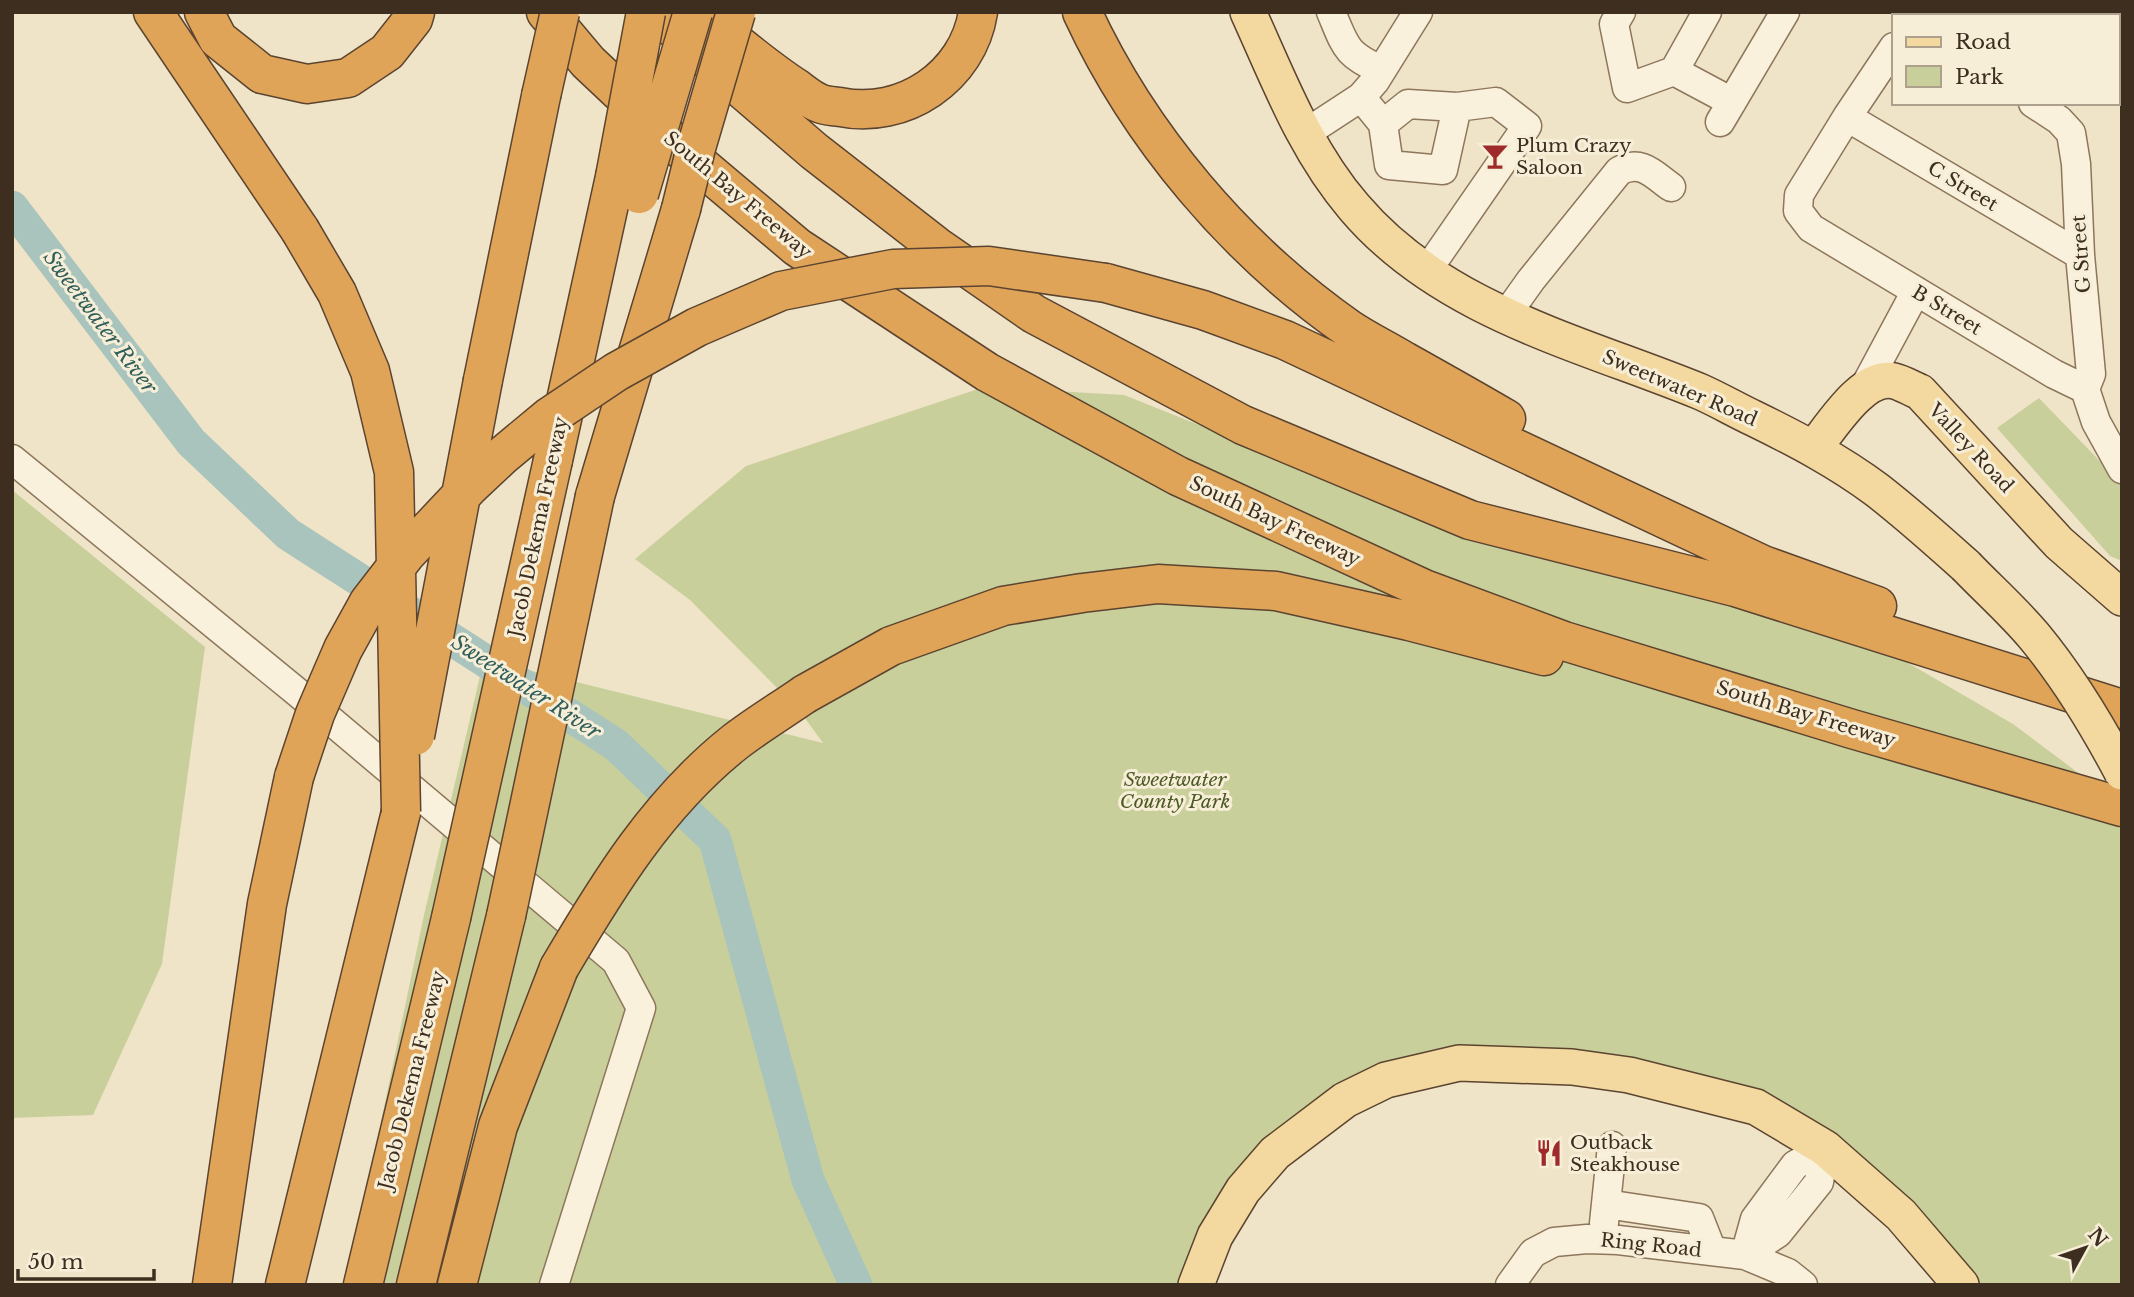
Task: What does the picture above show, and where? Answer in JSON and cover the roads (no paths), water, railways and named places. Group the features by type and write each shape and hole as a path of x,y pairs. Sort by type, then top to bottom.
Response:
{"highway":[{"path":"153,12 300,230 337,293 370,371 394,472 401,812"},
{"path":"204,12 218,38 262,74 307,84 348,78 387,52 413,19 415,12"},
{"path":"520,12 583,77 675,144"},
{"path":"541,96 534,55 544,12"},
{"name":"South Bay Freeway","path":"544,12 588,62 675,144 797,247 987,372 1178,477 1424,589 1564,641 1852,729 2122,807"},
{"path":"285,1285 401,812 483,380 560,12"},
{"name":"Jacob Dekema Freeway","path":"363,1285 452,918 583,322 627,186 646,12"},
{"path":"656,12 814,151 936,246 1034,314 1243,425 1470,520 1735,587 2122,709"},
{"path":"627,186 696,12 818,103 860,111 898,106 929,91 961,58 976,25 978,12"},
{"path":"416,1285 506,916 595,496 681,209 736,12"},
{"path":"1082,12 1127,97 1207,204 1249,248 1296,290 1352,330 1583,463 1645,510"},
{"path":"212,1285 267,904 294,777 315,714 343,649 369,602 406,554 470,486 549,417 617,372 697,327 781,291 893,269 989,266 1105,283 1203,310 1284,340 1763,565 2122,693"},
{"path":"457,1285 498,1126 559,968 616,873 641,838 680,793 734,742 806,694 891,646 1003,606 1082,593 1158,584 1276,591 1852,729"}],"main road":[{"name":"Sweetwater Road","path":"1249,13 1303,135 1325,170 1355,209 1398,251 1460,293 1506,316 1701,392 1814,448 1876,490 1966,566 2032,634 2055,662 2122,772"},
{"name":"Valley Road","path":"1864,388 1877,382 1894,381 1920,392 2059,543 2122,598"},
{"path":"1814,448 1864,388"},
{"path":"1196,1285 1215,1237 1243,1190 1275,1153 1345,1100 1386,1080 1459,1063 1572,1067 1629,1075 1756,1107 1825,1149 1901,1215 1961,1285"}],"street":[{"path":"1331,12 1347,49 1364,62 1381,70"},
{"path":"1303,135 1361,97 1418,12"},
{"path":"1621,12 1614,24 1627,88 1674,71 1707,12"},
{"path":"1674,71 1726,112 1776,15"},
{"path":"1847,117 1892,50"},
{"path":"1361,97 1383,124 1389,165 1443,170"},
{"path":"1383,124 1408,104 1457,107 1496,102 1527,126 1426,272"},
{"name":"G Street","path":"2036,105 2059,120 2071,133 2076,164 2080,254 2091,374 2085,389 2096,422 2122,469"},
{"path":"1457,107 1443,170 1470,209"},
{"name":"B Street","path":"1847,117 1799,195 1798,211 1811,228 2054,374 2085,389"},
{"name":"C Street","path":"1847,117 2080,254"},
{"path":"1506,316 1531,279 1619,172 1630,166 1640,166 1671,187"},
{"path":"1864,388 1916,291"},
{"path":"12,459 296,692 616,961 641,1008 554,1285"},
{"path":"1602,1239 1612,1146"},
{"path":"1745,1255 1755,1219 1796,1165 1825,1149"},
{"path":"1606,1204 1699,1219 1712,1251"},
{"name":"Ring Road","path":"1510,1285 1533,1253 1554,1242 1602,1239 1745,1255 1788,1273 1803,1285"}],"waterway":[{"name":"Sweetwater River","path":"12,207 191,442 288,534 616,745 715,840 808,1180 856,1285"}],"place":[{"name":"Plum Crazy Saloon","path":"1495,156"},
{"name":"Outback Steakhouse","path":"1549,1153"}],"park label":[{"name":"Sweetwater County Park","path":"1175,790"}]}
